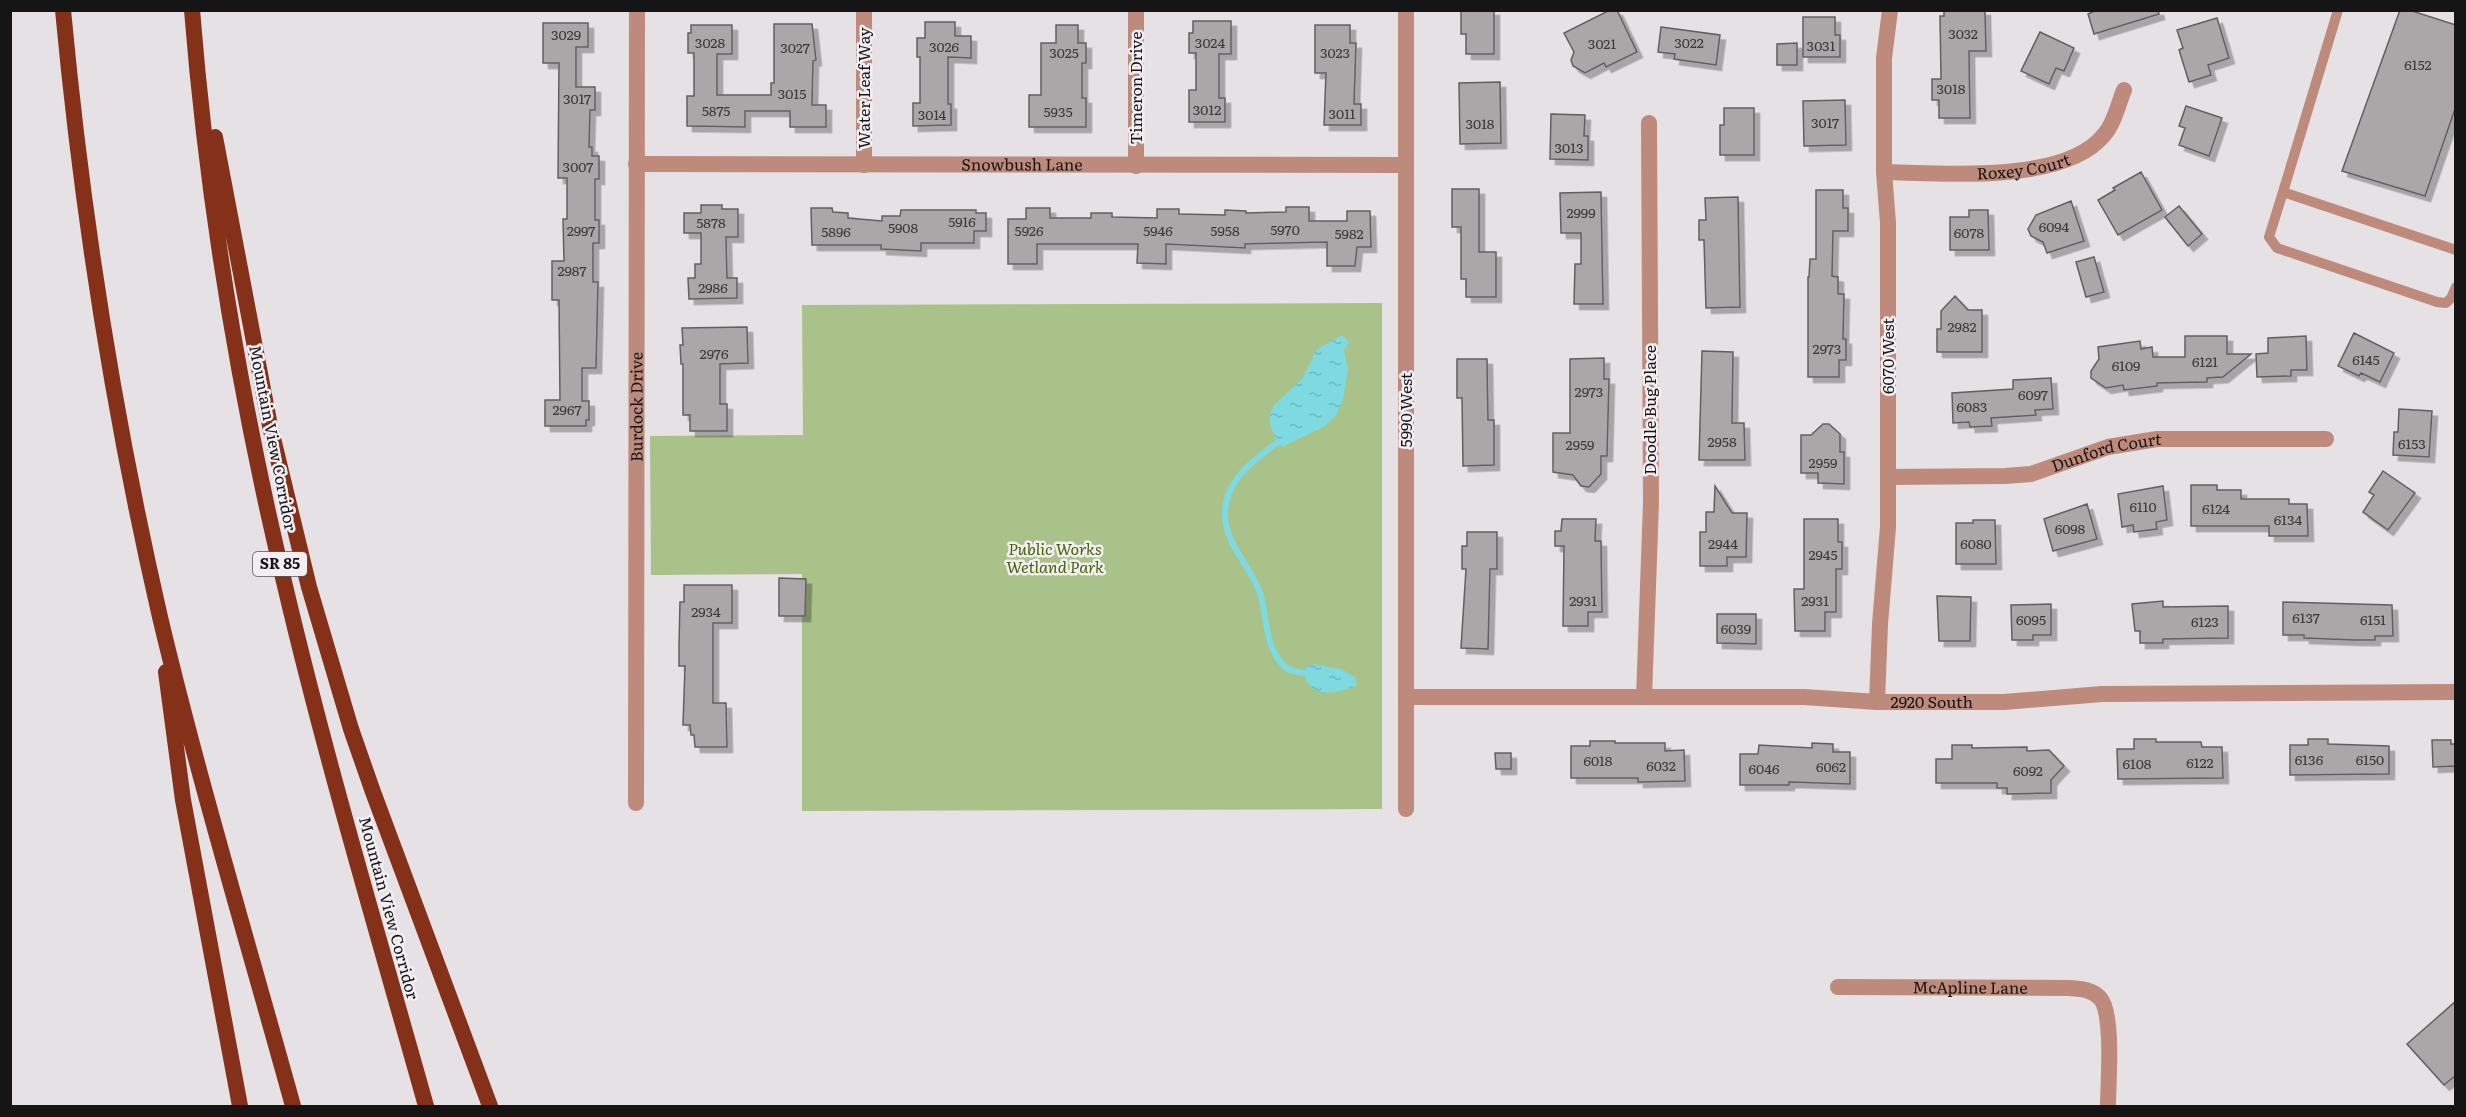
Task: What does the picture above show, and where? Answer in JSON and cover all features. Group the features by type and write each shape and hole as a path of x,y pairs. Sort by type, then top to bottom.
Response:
{"highway":[{"path":"63,10 83,190 98,291 123,438 161,620 197,762 293,1107"},
{"name":"Mountain View Corridor","path":"192,10 207,151 232,321 274,537 308,679 426,1107"},
{"path":"193,31 270,426 309,587 369,782 490,1107"},
{"path":"161,620 181,789 240,1107"}],"street":[{"name":"Burdock Drive","path":"636,803 637,10"},
{"name":"Water Leaf Way","path":"864,10 864,165"},
{"name":"Timeron Drive","path":"1136,10 1136,166"},
{"name":"5990 West","path":"1406,10 1406,809"},
{"name":"6070 West","path":"1877,702 1880,624 1888,549 1888,223 1884,172 1884,58 1890,10"},
{"name":"Roxey Court","path":"1884,172 2010,172 2055,163 2089,148 2102,138 2114,119 2124,90"},
{"name":"Doodle Bug Place","path":"1644,697 1651,503 1649,123"},
{"name":"Snowbush Lane","path":"636,164 1406,165"},
{"name":"Dunford Court","path":"1888,477 2031,474 2108,447 2157,439 2326,439"},
{"name":"2920 South","path":"1407,697 1804,697 1877,702 2004,702 2102,694 2456,692"},
{"name":"McApline Lane","path":"1838,987 2079,989 2088,991 2100,998 2107,1013 2108,1107"}],"lane":[{"path":"2338,10 2269,237 2277,248 2438,302 2445,303 2451,298 2456,287"},
{"path":"2283,192 2456,250"}],"green space":[{"name":"Public Works Wetland Park","path":"1382,303 1382,809 802,811 802,574 651,575 650,436 803,435 802,305"}],"water":[{"path":"1342,335 1349,342 1344,350 1348,370 1343,399 1337,414 1325,426 1282,447 1275,438 1270,423 1270,414 1274,405 1303,378 1316,350"},
{"path":"1313,664 1341,669 1355,677 1357,685 1342,691 1318,691 1307,682 1304,673 1307,667"}],"building":[{"path":"1461,10 1494,10 1494,54 1466,54 1466,34 1461,34"},
{"path":"1610,10 1617,10 1637,52 1606,67 1604,63 1585,73 1573,66 1571,60 1574,52 1564,33"},
{"path":"1944,10 1985,10 1986,51 1969,51 1970,118 1939,118 1939,100 1932,100 1932,79 1941,79 1940,16 1944,16"},
{"path":"2097,10 2158,10 2159,14 2094,34 2088,14"},
{"path":"2400,10 2409,10 2456,25 2456,106 2425,196 2342,171"},
{"path":"1803,17 1835,17 1835,35 1840,35 1840,57 1803,57"},
{"path":"2217,18 2229,58 2208,65 2211,75 2189,82 2179,50 2183,48 2177,30"},
{"path":"1193,21 1231,21 1231,54 1219,54 1219,98 1225,98 1225,122 1189,122 1189,90 1196,90 1196,53 1189,53 1189,33 1193,33"},
{"path":"925,22 955,22 955,36 971,36 971,58 948,57 948,104 951,104 951,125 913,126 913,103 920,103 920,57 917,57 917,38 925,38"},
{"path":"543,23 588,23 588,47 576,47 576,87 595,87 595,110 590,110 589,147 592,147 592,156 599,156 599,179 595,179 595,220 599,220 599,243 593,243 593,282 598,282 596,368 582,368 582,401 589,401 589,420 586,420 586,426 545,426 545,400 560,400 559,300 552,300 552,261 564,261 563,219 567,219 567,178 558,178 559,63 543,63"},
{"path":"774,24 812,24 816,60 813,61 812,105 826,105 826,127 790,127 790,111 745,111 745,127 687,126 687,96 694,96 694,53 688,53 688,33 691,33 691,25 732,25 732,54 717,54 717,95 771,95 771,83 774,83"},
{"path":"1056,25 1078,25 1078,43 1086,43 1086,63 1082,63 1082,98 1086,98 1086,127 1029,127 1029,95 1041,95 1041,43 1056,43"},
{"path":"1315,25 1350,25 1350,43 1356,43 1354,104 1361,104 1361,125 1324,125 1326,73 1315,73"},
{"path":"1661,27 1720,35 1716,65 1674,59 1675,54 1658,52"},
{"path":"2040,32 2074,48 2064,71 2056,68 2049,84 2021,71"},
{"path":"1797,43 1797,65 1777,65 1777,44"},
{"path":"1500,82 1501,143 1460,144 1459,83"},
{"path":"1845,100 1846,145 1804,146 1803,101"},
{"path":"2186,106 2222,118 2209,156 2179,145 2185,128 2179,126"},
{"path":"1724,108 1754,108 1754,155 1720,155 1720,125 1724,125"},
{"path":"1551,114 1585,115 1584,136 1588,136 1588,160 1550,159"},
{"path":"2141,172 2162,210 2118,235 2098,200 2115,190 2113,188"},
{"path":"1452,189 1479,189 1479,252 1496,252 1496,297 1466,297 1466,279 1461,279 1461,227 1452,227"},
{"path":"1816,190 1843,190 1843,208 1848,208 1848,231 1833,231 1832,276 1838,277 1838,294 1844,294 1843,339 1846,339 1846,360 1839,360 1839,377 1808,377 1808,277 1810,259 1816,259"},
{"path":"1601,192 1603,304 1574,304 1575,264 1581,264 1581,233 1561,233 1560,193"},
{"path":"1738,197 1740,307 1706,308 1704,240 1699,240 1699,220 1706,220 1705,198"},
{"path":"2071,201 2084,241 2047,253 2043,242 2031,236 2028,229 2036,215"},
{"path":"701,205 722,205 722,209 738,209 738,237 726,237 727,278 737,278 737,298 689,299 688,278 695,278 695,264 701,264 701,233 684,233 684,213 701,213"},
{"path":"2179,206 2202,234 2188,246 2165,217"},
{"path":"1286,207 1309,207 1309,221 1347,221 1347,211 1370,211 1371,247 1357,247 1355,266 1327,266 1327,242 1245,244 1245,248 1166,244 1166,264 1137,263 1138,244 1037,244 1037,264 1008,264 1008,219 1026,219 1026,208 1050,208 1050,218 1091,218 1091,213 1112,213 1112,217 1157,218 1157,209 1179,209 1179,214 1225,215 1225,210 1246,211 1246,213 1286,212"},
{"path":"811,208 832,208 833,212 848,213 848,218 882,221 882,216 900,216 901,210 976,210 976,213 986,213 986,231 974,231 974,243 921,243 921,251 881,249 881,245 812,245"},
{"path":"1969,210 1988,210 1989,250 1950,250 1950,217 1969,217"},
{"path":"2094,257 2104,292 2086,297 2076,262"},
{"path":"1955,296 1968,310 1982,310 1982,352 1937,352 1937,329 1941,329 1941,311"},
{"path":"747,327 748,363 720,364 720,404 727,404 727,431 690,431 690,415 683,415 683,364 681,364 680,345 683,345 682,328"},
{"path":"2354,333 2394,353 2380,382 2361,373 2359,376 2338,366"},
{"path":"2185,336 2227,336 2227,354 2251,354 2223,377 2207,378 2207,382 2157,383 2157,386 2124,390 2123,385 2106,388 2091,378 2091,371 2099,359 2098,347 2140,341 2141,349 2152,347 2153,357 2185,357"},
{"path":"2306,336 2307,370 2291,370 2291,376 2257,377 2256,354 2268,353 2268,338"},
{"path":"1702,351 1733,352 1732,423 1744,423 1745,460 1699,460"},
{"path":"1604,358 1604,379 1609,379 1607,456 1601,456 1601,474 1589,487 1581,486 1573,475 1553,472 1553,433 1570,433 1570,359"},
{"path":"1457,359 1487,359 1488,420 1494,420 1494,465 1463,466 1462,398 1457,398"},
{"path":"2051,378 2053,409 2035,410 2036,415 1991,418 1992,426 1970,427 1969,422 1953,423 1952,393 2013,389 2013,380"},
{"path":"2399,409 2432,411 2429,457 2393,455 2394,432 2398,432"},
{"path":"1823,424 1829,424 1840,434 1840,452 1844,452 1844,484 1818,483 1818,473 1801,473 1801,435 1811,435"},
{"path":"2383,471 2415,493 2388,530 2363,512 2374,495 2369,492"},
{"path":"2191,485 2217,485 2217,490 2241,490 2241,499 2289,499 2289,504 2307,504 2308,536 2269,536 2269,526 2191,526"},
{"path":"1715,486 1732,513 1747,513 1746,557 1727,557 1727,566 1700,566 1700,532 1706,532 1706,512 1714,512"},
{"path":"2163,486 2167,520 2156,522 2157,529 2134,532 2133,525 2122,527 2118,494"},
{"path":"2087,504 2097,539 2053,551 2044,519"},
{"path":"1562,519 1596,519 1595,541 1601,541 1602,612 1588,612 1588,626 1563,626 1564,546 1555,546 1555,531 1561,531"},
{"path":"1804,519 1838,519 1838,542 1842,542 1842,569 1836,569 1836,612 1825,612 1825,631 1795,631 1794,589 1804,589"},
{"path":"1973,520 1995,520 1996,564 1956,564 1956,523 1973,523"},
{"path":"1467,532 1497,532 1497,569 1490,569 1488,649 1461,648 1466,569 1462,569 1462,546 1467,546"},
{"path":"779,578 806,579 805,616 779,616"},
{"path":"684,585 732,585 732,623 713,623 713,703 726,703 727,747 695,747 690,725 683,725 685,666 679,666 679,645 680,602 684,602"},
{"path":"1937,596 1971,597 1970,641 1939,641"},
{"path":"2163,601 2163,607 2228,606 2228,638 2163,639 2163,643 2140,643 2140,631 2135,631 2132,604"},
{"path":"2283,602 2392,605 2393,636 2375,636 2375,640 2354,640 2283,635"},
{"path":"2051,604 2051,635 2033,635 2033,640 2012,640 2011,605"},
{"path":"1717,614 1756,614 1756,644 1717,643"},
{"path":"2134,739 2156,739 2156,742 2201,742 2202,747 2222,747 2223,778 2118,779 2117,749 2134,749"},
{"path":"2308,739 2328,739 2328,744 2389,746 2389,774 2290,775 2290,745 2308,745"},
{"path":"2432,740 2451,740 2451,744 2456,744 2456,766 2433,767"},
{"path":"1590,741 1665,743 1665,751 1684,750 1685,781 1638,782 1638,778 1571,778 1571,746 1590,746"},
{"path":"1812,743 1833,744 1833,752 1850,752 1850,784 1789,782 1789,785 1740,785 1740,754 1758,754 1759,745 1812,748"},
{"path":"1952,745 1972,745 1972,748 2027,747 2027,751 2049,750 2064,766 2051,780 2051,793 2007,794 2007,788 1997,788 1997,783 1936,783 1936,759 1952,759"},
{"path":"1495,753 1511,753 1511,769 1496,769"},
{"path":"2456,1001 2456,1075 2444,1085 2407,1044"}],"waterway":[{"path":"1278,442 1251,463 1230,490 1226,501 1226,525 1234,546 1257,585 1267,632 1277,658 1285,667 1304,673"}]}
